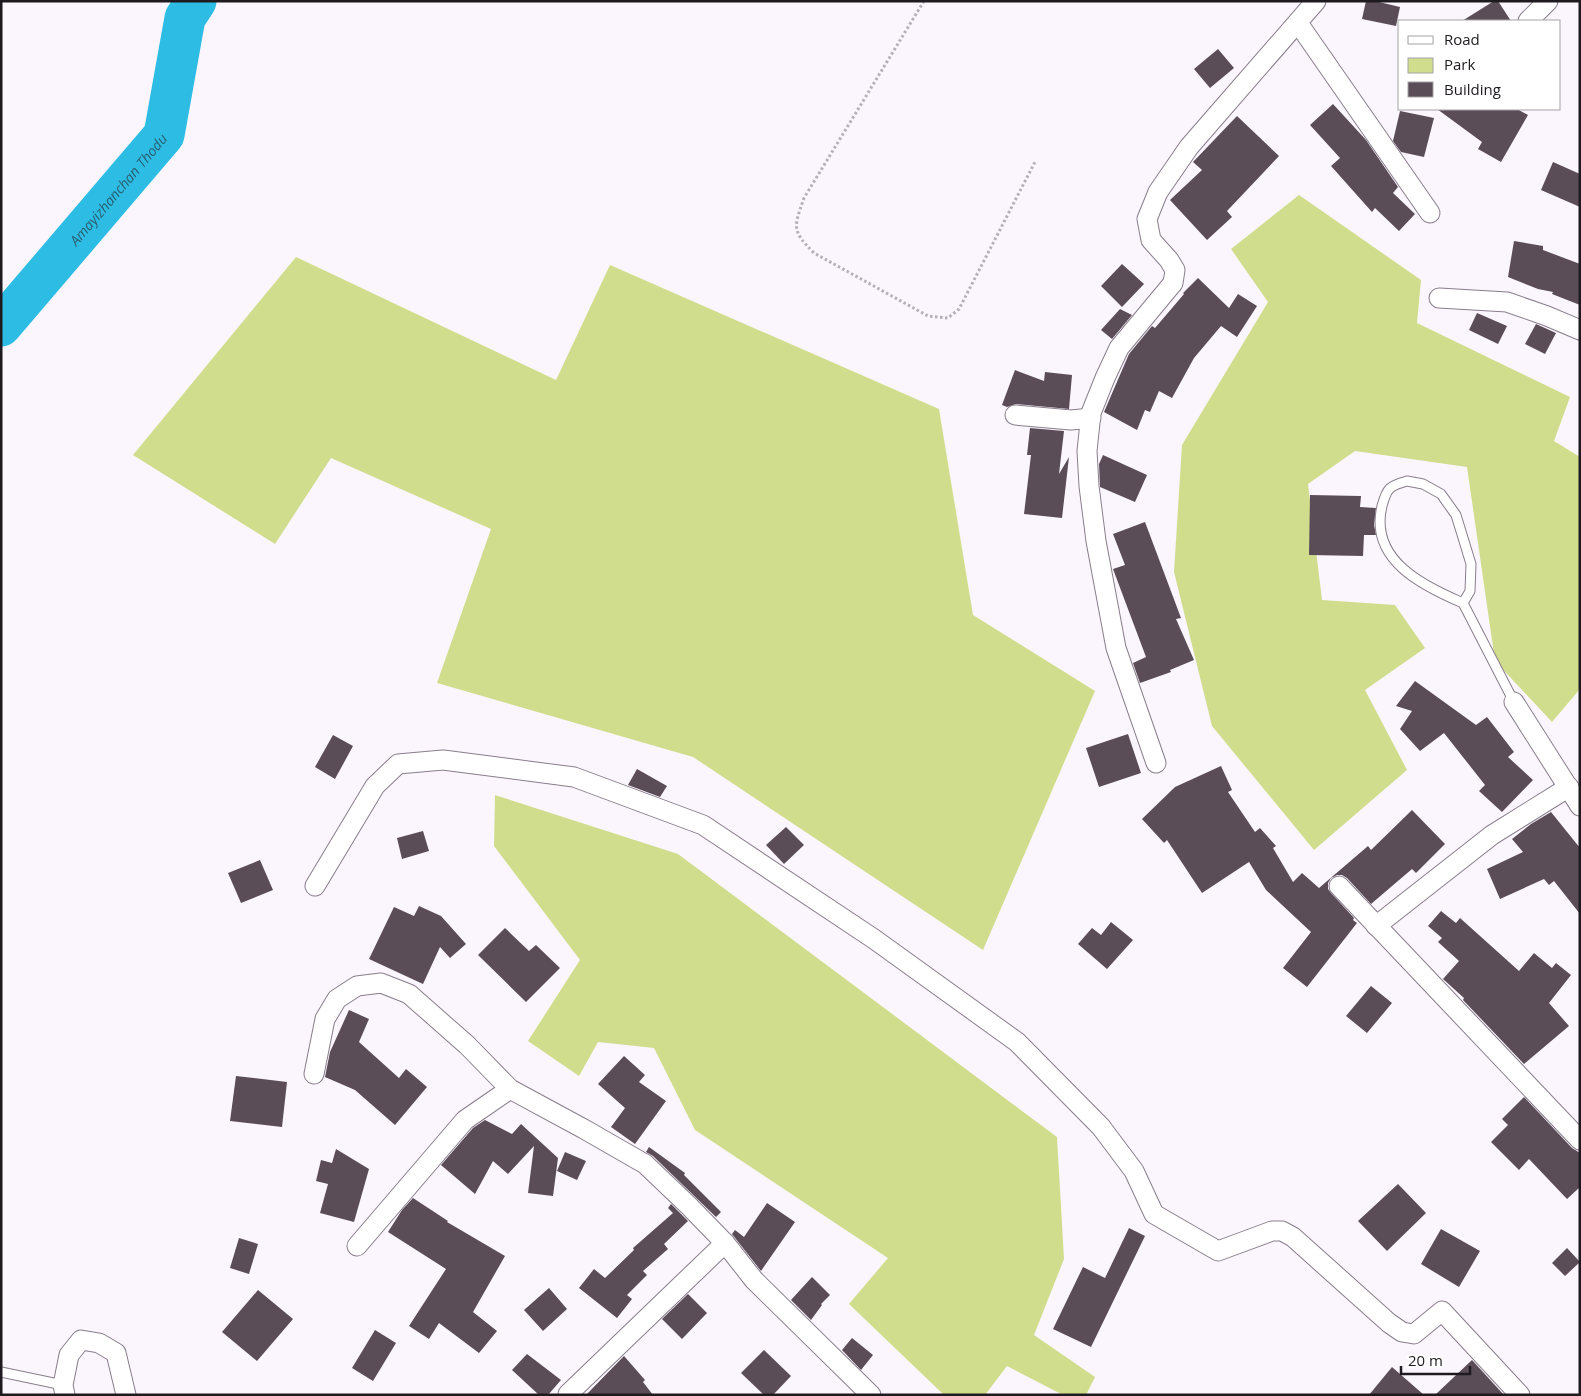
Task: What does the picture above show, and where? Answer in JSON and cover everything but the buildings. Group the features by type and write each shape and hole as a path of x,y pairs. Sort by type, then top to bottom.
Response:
{"street":[{"path":"1156,763 1116,648 1096,541 1089,486 1087,451 1091,418 1105,378 1119,348 1173,283 1175,270 1169,260 1151,240 1147,219 1158,192 1189,147 1316,1"},
{"path":"1529,20 1548,1"},
{"path":"1298,23 1430,213"},
{"path":"1439,298 1507,302 1580,330"},
{"path":"1015,416 1071,420 1091,418"},
{"path":"1514,702 1580,806"},
{"path":"315,886 375,786 398,764 443,760 574,777 703,825 874,940 1017,1042 1102,1127 1134,1171 1154,1214 1218,1251 1272,1231 1282,1231 1293,1237 1389,1323 1402,1332 1414,1334 1442,1311 1520,1395"},
{"path":"1376,926 1492,835 1568,787"},
{"path":"1339,886 1580,1140"},
{"path":"314,1074 325,1019 337,999 357,986 381,983 409,994 467,1045 510,1089 645,1164 725,1244 754,1280 871,1395"},
{"path":"357,1246 465,1120 510,1089"},
{"path":"568,1394 725,1244"},
{"path":"64,1390 70,1355 80,1340 99,1343 116,1354 126,1395"}],"lane":[{"path":"1463,603 1470,591 1471,564 1456,515 1441,494 1423,484 1407,481 1393,485 1385,494 1381,512 1381,528 1386,548 1396,563 1406,573 1441,594 1463,603 1514,702"},
{"path":"1,1372 64,1390"}],"path":[{"path":"924,1 804,198 795,225 800,240 814,253 928,316 948,318 959,309 1036,160"}],"green space":[{"path":"1299,195 1421,280 1417,323 1570,397 1554,441 1580,457 1580,689 1552,722 1495,661 1467,467 1355,451 1308,484 1322,600 1395,605 1425,648 1365,690 1407,770 1314,850 1212,726 1174,572 1182,445 1268,302 1231,249"},
{"path":"296,257 556,380 610,265 939,409 973,615 1095,691 983,950 693,757 437,683 491,529 331,458 275,544 133,455"},
{"path":"495,795 678,854 1057,1137 1064,1259 1034,1335 1095,1377 1086,1395 1063,1395 1007,1366 985,1395 944,1395 849,1304 888,1258 695,1130 654,1048 598,1042 579,1076 528,1041 580,960 494,846"}],"waterway":[{"name":"Amayizhanchan Thodu","path":"1,326 164,135 185,18 196,1"}]}
